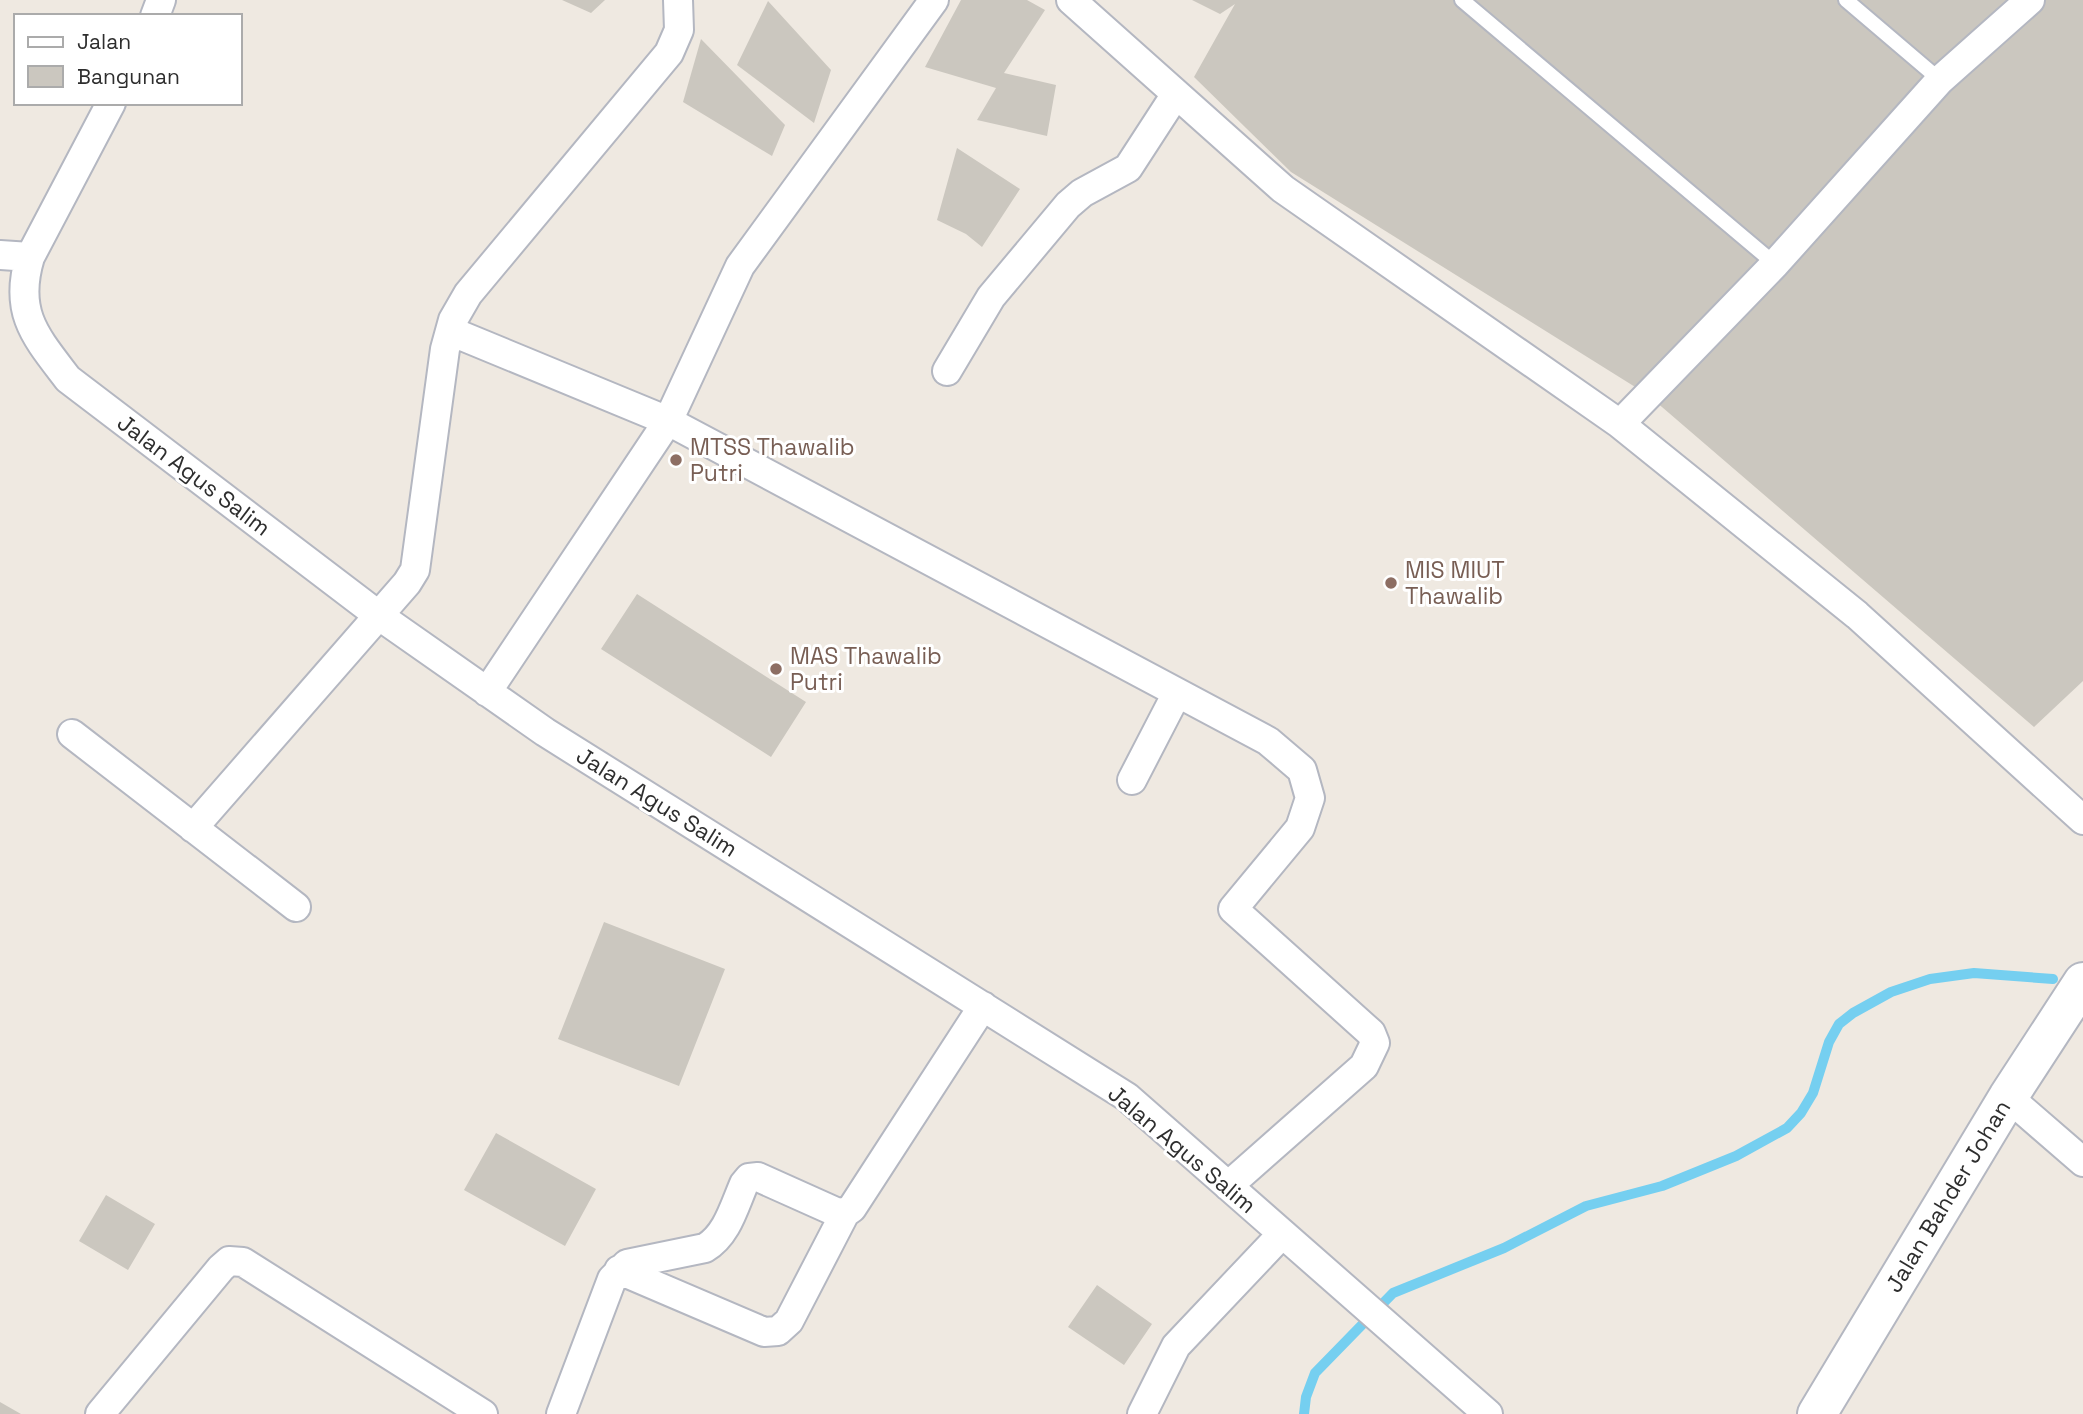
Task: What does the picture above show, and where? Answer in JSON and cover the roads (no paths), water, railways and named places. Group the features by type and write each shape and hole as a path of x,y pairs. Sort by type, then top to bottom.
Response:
{"main road":[{"name":"Jalan Bahder Johan","path":"1817,1414 2008,1097 2083,982"}],"street":[{"path":"193,828 407,583 415,570 445,349 453,320 468,294 669,53 679,30 678,0"},
{"path":"487,692 668,421 740,266 934,0"},
{"path":"1071,0 1283,189 1620,424 1857,615 2083,820"},
{"path":"1620,424 1775,264 1940,80 2030,0"},
{"path":"947,371 992,297 1051,225 1082,193 1128,169 1176,94"},
{"name":"Jalan Agus Salim","path":"110,105 30,257 24,278 23,294 28,318 37,340 68,379 377,615 545,732 1128,1097 1405,1344 1488,1414"},
{"path":"0,255 30,257"},
{"path":"450,331 668,421 1268,741 1302,770 1310,798 1300,828 1233,909 1371,1033 1375,1043 1364,1066 1228,1186"},
{"path":"1132,780 1177,693"},
{"path":"72,734 296,907"},
{"path":"619,1270 764,1332 778,1331 789,1321 845,1213 852,1208 983,1006"},
{"path":"2008,1097 2083,1162"},
{"path":"561,1414 612,1279 627,1264 705,1248 714,1243 722,1234 749,1178 758,1177 836,1212 845,1213"},
{"path":"1142,1414 1177,1346 1282,1234"},
{"path":"100,1414 220,1268 229,1261 243,1262 483,1414"}],"lane":[{"path":"1462,0 1775,264"},
{"path":"1846,0 1940,80"}],"waterway":[{"path":"1304,1414 1306,1397 1315,1373 1393,1293 1504,1248 1586,1206 1662,1186 1736,1156 1787,1128 1801,1113 1813,1093 1829,1042 1839,1024 1853,1013 1891,992 1930,979 1974,973 2053,979"}],"place":[{"name":"MTSS Thawalib Putri","path":"676,460"},
{"name":"MIS MIUT Thawalib","path":"1391,583"},
{"name":"MAS Thawalib Putri","path":"776,669"}]}
